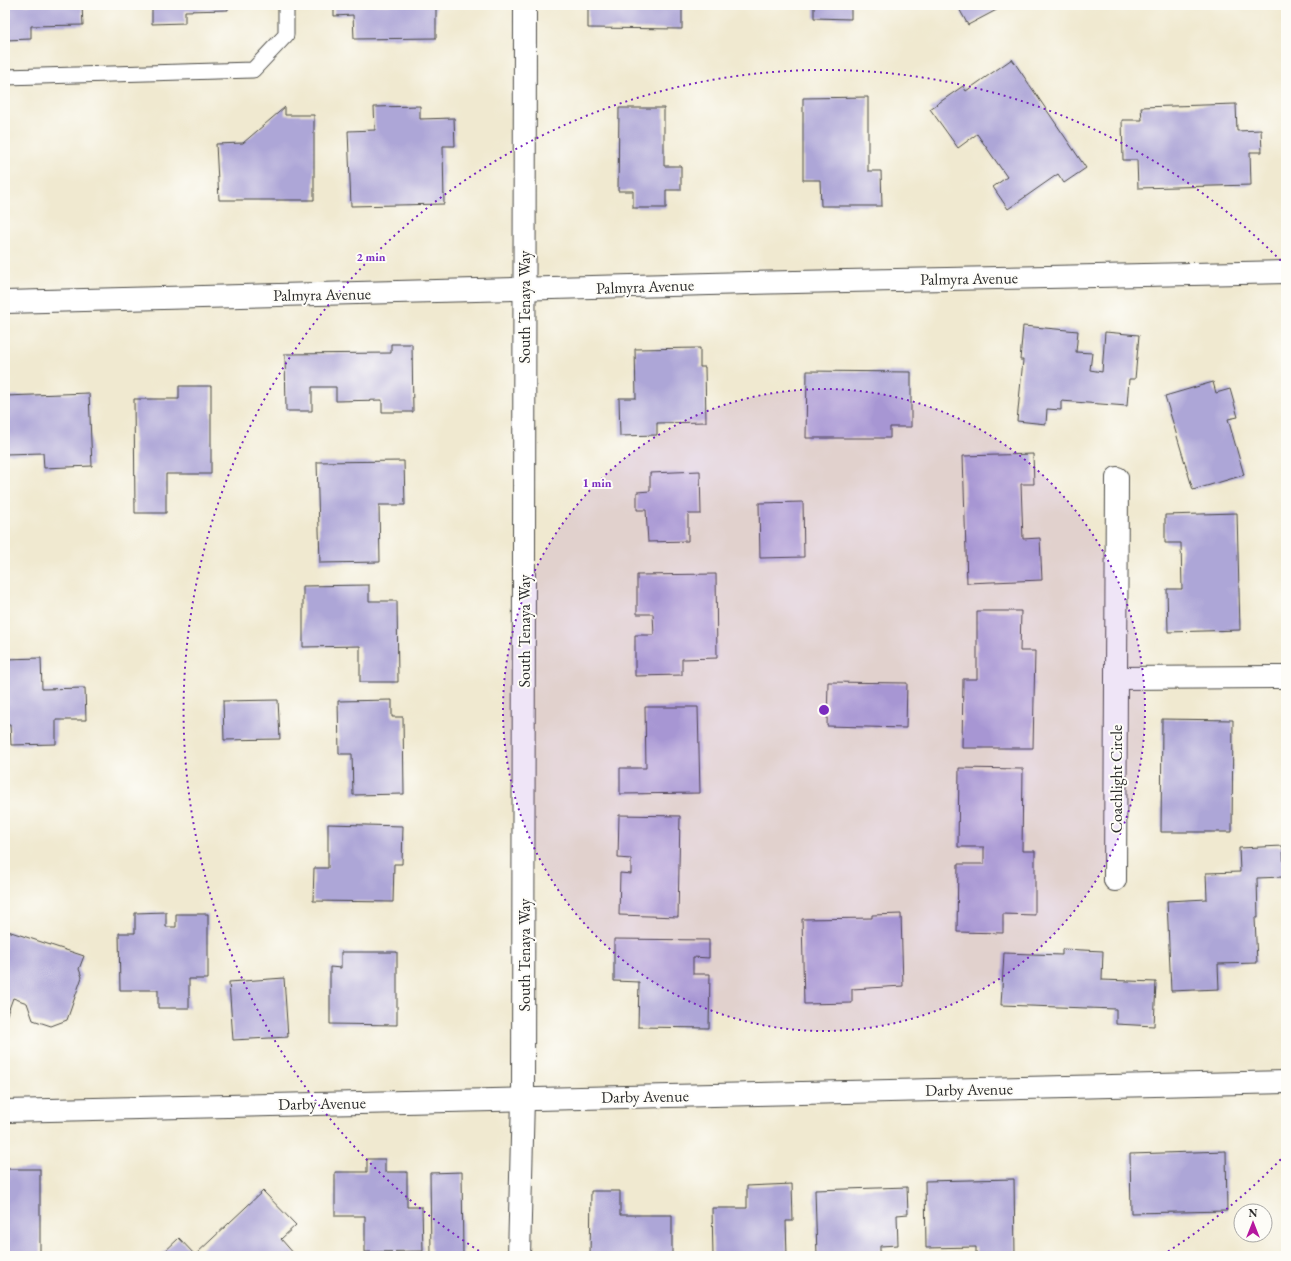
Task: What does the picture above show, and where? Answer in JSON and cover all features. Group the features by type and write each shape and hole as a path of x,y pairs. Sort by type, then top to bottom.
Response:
{"street":[{"name":"South Tenaya Way","path":"519,1256 523,1098 525,5"},
{"name":"Palmyra Avenue","path":"5,302 1286,272"},
{"name":"Coachlight Circle","path":"1115,880 1117,478"},
{"path":"1116,678 1286,677"},
{"name":"Darby Avenue","path":"5,1111 523,1098 1286,1082"}],"lane":[{"path":"5,77 253,70 286,35 286,5"}],"building":[{"path":"5,5 82,5 83,25 31,26 31,39 5,40"},
{"path":"152,5 228,5 228,10 185,11 185,23 152,24"},
{"path":"334,5 436,5 436,38 354,39 353,15 334,16"},
{"path":"588,5 682,5 682,29 588,28"},
{"path":"814,5 851,5 851,19 814,18"},
{"path":"957,5 1006,5 968,25"},
{"path":"1012,59 1086,168 1064,183 1058,174 1008,209 993,187 1007,177 977,134 958,148 930,109 963,86 966,91"},
{"path":"868,97 868,171 881,171 882,206 821,206 820,180 803,180 803,98"},
{"path":"1236,104 1237,131 1261,130 1262,152 1250,152 1251,185 1138,188 1137,160 1123,160 1122,120 1142,120 1141,107"},
{"path":"420,106 420,119 454,118 455,146 443,146 444,204 351,206 348,131 375,130 374,107"},
{"path":"285,107 285,115 314,115 314,200 219,200 216,144 243,143"},
{"path":"619,108 664,108 664,166 681,166 681,190 666,190 666,208 633,208 633,191 618,191"},
{"path":"1023,326 1078,331 1076,352 1092,353 1090,370 1102,372 1105,332 1139,335 1135,379 1129,379 1127,406 1061,401 1061,410 1047,409 1046,424 1017,421 1023,360 1020,360"},
{"path":"391,344 412,344 413,412 382,412 382,400 336,401 336,387 312,387 312,411 286,411 285,354 391,353"},
{"path":"700,348 700,367 705,367 706,422 657,423 657,435 620,436 619,398 636,398 635,349"},
{"path":"807,371 911,372 911,427 890,427 890,438 806,438"},
{"path":"1213,382 1216,393 1230,389 1238,417 1228,419 1244,475 1193,490 1165,396"},
{"path":"179,386 211,386 211,474 166,474 166,513 135,513 134,399 179,399"},
{"path":"89,393 92,466 44,468 43,453 5,454 5,396"},
{"path":"1033,454 1034,484 1021,484 1023,539 1040,538 1042,580 967,583 963,456"},
{"path":"404,461 405,505 379,505 380,562 320,563 317,462"},
{"path":"700,471 701,514 688,514 688,541 648,542 646,510 637,510 637,492 650,491 650,473"},
{"path":"803,502 804,557 760,558 759,503"},
{"path":"1237,513 1240,630 1168,632 1167,589 1182,589 1181,543 1165,543 1165,515"},
{"path":"716,574 717,658 682,659 682,675 635,676 635,635 654,635 653,614 637,614 637,575"},
{"path":"369,585 369,601 397,601 398,682 360,682 360,646 303,647 303,586"},
{"path":"977,611 1021,611 1020,651 1035,651 1033,748 962,748 963,679 977,679"},
{"path":"41,658 42,689 85,688 86,720 56,720 56,744 11,745 10,725 5,725 5,659"},
{"path":"828,682 907,683 906,728 827,726"},
{"path":"278,700 280,739 224,740 223,701"},
{"path":"392,700 392,717 403,717 404,794 353,795 352,754 339,754 338,701"},
{"path":"645,707 698,707 700,793 620,794 620,768 646,768"},
{"path":"1162,719 1233,720 1232,832 1161,832"},
{"path":"959,768 1023,769 1022,851 1035,851 1035,915 1003,914 1003,933 957,932 958,864 984,864 984,847 958,847"},
{"path":"619,815 680,816 678,917 619,915 620,873 631,874 631,859 618,858"},
{"path":"328,824 403,826 402,864 394,864 393,902 313,901 314,868 328,868"},
{"path":"1283,846 1284,877 1257,878 1258,918 1255,918 1257,963 1218,964 1219,989 1171,991 1167,901 1207,899 1206,873 1240,872 1239,848"},
{"path":"5,848 8,861 5,862"},
{"path":"166,912 166,927 176,927 176,914 208,914 208,979 189,979 189,1008 158,1008 158,990 120,990 119,933 135,933 135,913"},
{"path":"901,914 903,986 852,989 852,1003 804,1004 802,919 872,918 872,915"},
{"path":"8,931 84,956 79,969 82,977 67,1020 51,1026 33,1020 27,1003 13,998 5,1017 5,932"},
{"path":"614,939 709,940 709,958 693,957 693,974 710,974 709,1028 638,1027 639,982 614,981"},
{"path":"1062,949 1103,951 1102,980 1156,982 1154,1026 1116,1024 1116,1009 1001,1005 1004,953 1062,955"},
{"path":"341,952 397,952 397,1025 330,1024 330,967 341,968"},
{"path":"284,978 288,1037 233,1040 229,982"},
{"path":"1226,1151 1227,1211 1131,1213 1130,1154"},
{"path":"367,1159 385,1159 385,1172 407,1172 407,1207 422,1207 423,1251 365,1252 365,1216 335,1216 335,1172 367,1172"},
{"path":"5,1169 40,1169 40,1256 5,1256"},
{"path":"462,1172 463,1256 431,1256 430,1173"},
{"path":"1014,1179 1015,1256 976,1256 976,1247 926,1248 925,1181"},
{"path":"792,1184 793,1221 786,1221 787,1256 713,1256 712,1208 747,1208 747,1186"},
{"path":"907,1187 908,1214 897,1215 898,1245 880,1246 880,1256 817,1256 815,1190"},
{"path":"263,1191 296,1225 281,1239 295,1255 294,1256 160,1256 179,1238 195,1255"},
{"path":"591,1191 620,1191 620,1215 672,1215 672,1256 590,1256"},
{"path":"1212,1254 1212,1256 1154,1256 1154,1255"}]}
